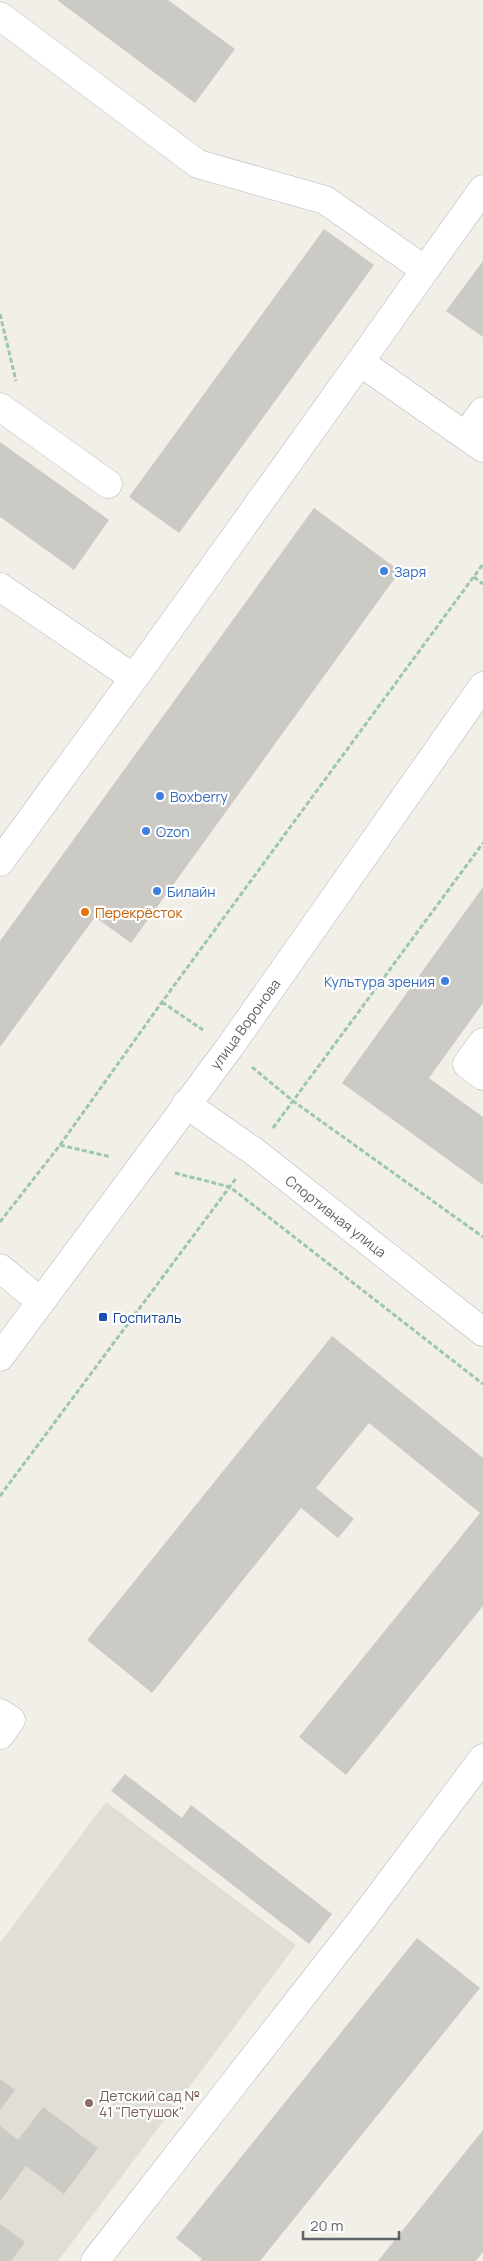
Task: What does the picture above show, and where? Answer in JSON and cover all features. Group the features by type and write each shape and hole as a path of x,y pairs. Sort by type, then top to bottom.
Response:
{"street":[{"path":"0,16 198,164 326,200 425,270"},
{"path":"0,862 134,678 483,189"},
{"path":"360,362 475,441 483,411"},
{"path":"0,407 108,484"},
{"path":"0,587 134,678"},
{"name":"улица Воронова","path":"0,1357 229,1048 483,686"},
{"path":"483,1042 467,1064 483,1076"},
{"name":"Спортивная улица","path":"186,1104 256,1153 483,1332"},
{"path":"0,1268 41,1302"},
{"path":"0,1713 11,1720 0,1735"},
{"path":"95,2261 360,1922 483,1758"}],"path":[{"path":"0,314 28,427"},
{"path":"0,1222 60,1145 162,1002 483,564"},
{"path":"474,577 483,584"},
{"path":"162,1002 229,1048 292,1101 483,1237"},
{"path":"230,1187 483,1384"}],"shaded area":[{"name":"Детский сад № 41 \"Петушок\"","path":"106,1802 296,1945 58,2261 0,2261 0,1943"}],"building":[{"path":"57,0 168,0 235,49 195,103"},
{"path":"324,229 374,265 179,533 129,497"},
{"path":"483,261 483,337 446,311"},
{"path":"0,442 109,520 74,570 0,517"},
{"path":"314,508 400,571 131,943 95,917 0,1047 0,941"},
{"path":"483,887 483,1003 429,1078 483,1117 483,1185 342,1083"},
{"path":"332,1336 483,1458 483,1606 346,1775 299,1737 480,1513 369,1423 316,1488 354,1519 338,1538 301,1508 152,1693 87,1640"},
{"path":"125,1774 182,1818 191,1805 332,1914 309,1944 111,1791"},
{"path":"417,1938 480,1988 260,2261 200,2261 202,2259 176,2238"},
{"path":"0,2079 15,2090 0,2110"},
{"path":"43,2107 98,2148 64,2194 26,2166 0,2201 0,2126 18,2140"},
{"path":"483,2130 483,2252 476,2261 378,2261"},
{"path":"0,2224 25,2242 11,2261 0,2261"}],"place":[{"name":"Заря","path":"384,571"},
{"name":"Boxberry","path":"160,796"},
{"name":"Ozon","path":"146,831"},
{"name":"Билайн","path":"157,891"},
{"name":"Перекрёсток","path":"85,912"},
{"name":"Культура зрения","path":"445,981"},
{"name":"Госпиталь","path":"103,1317"},
{"name":"Детский сад № 41 \"Петушок\"","path":"89,2103"}]}
